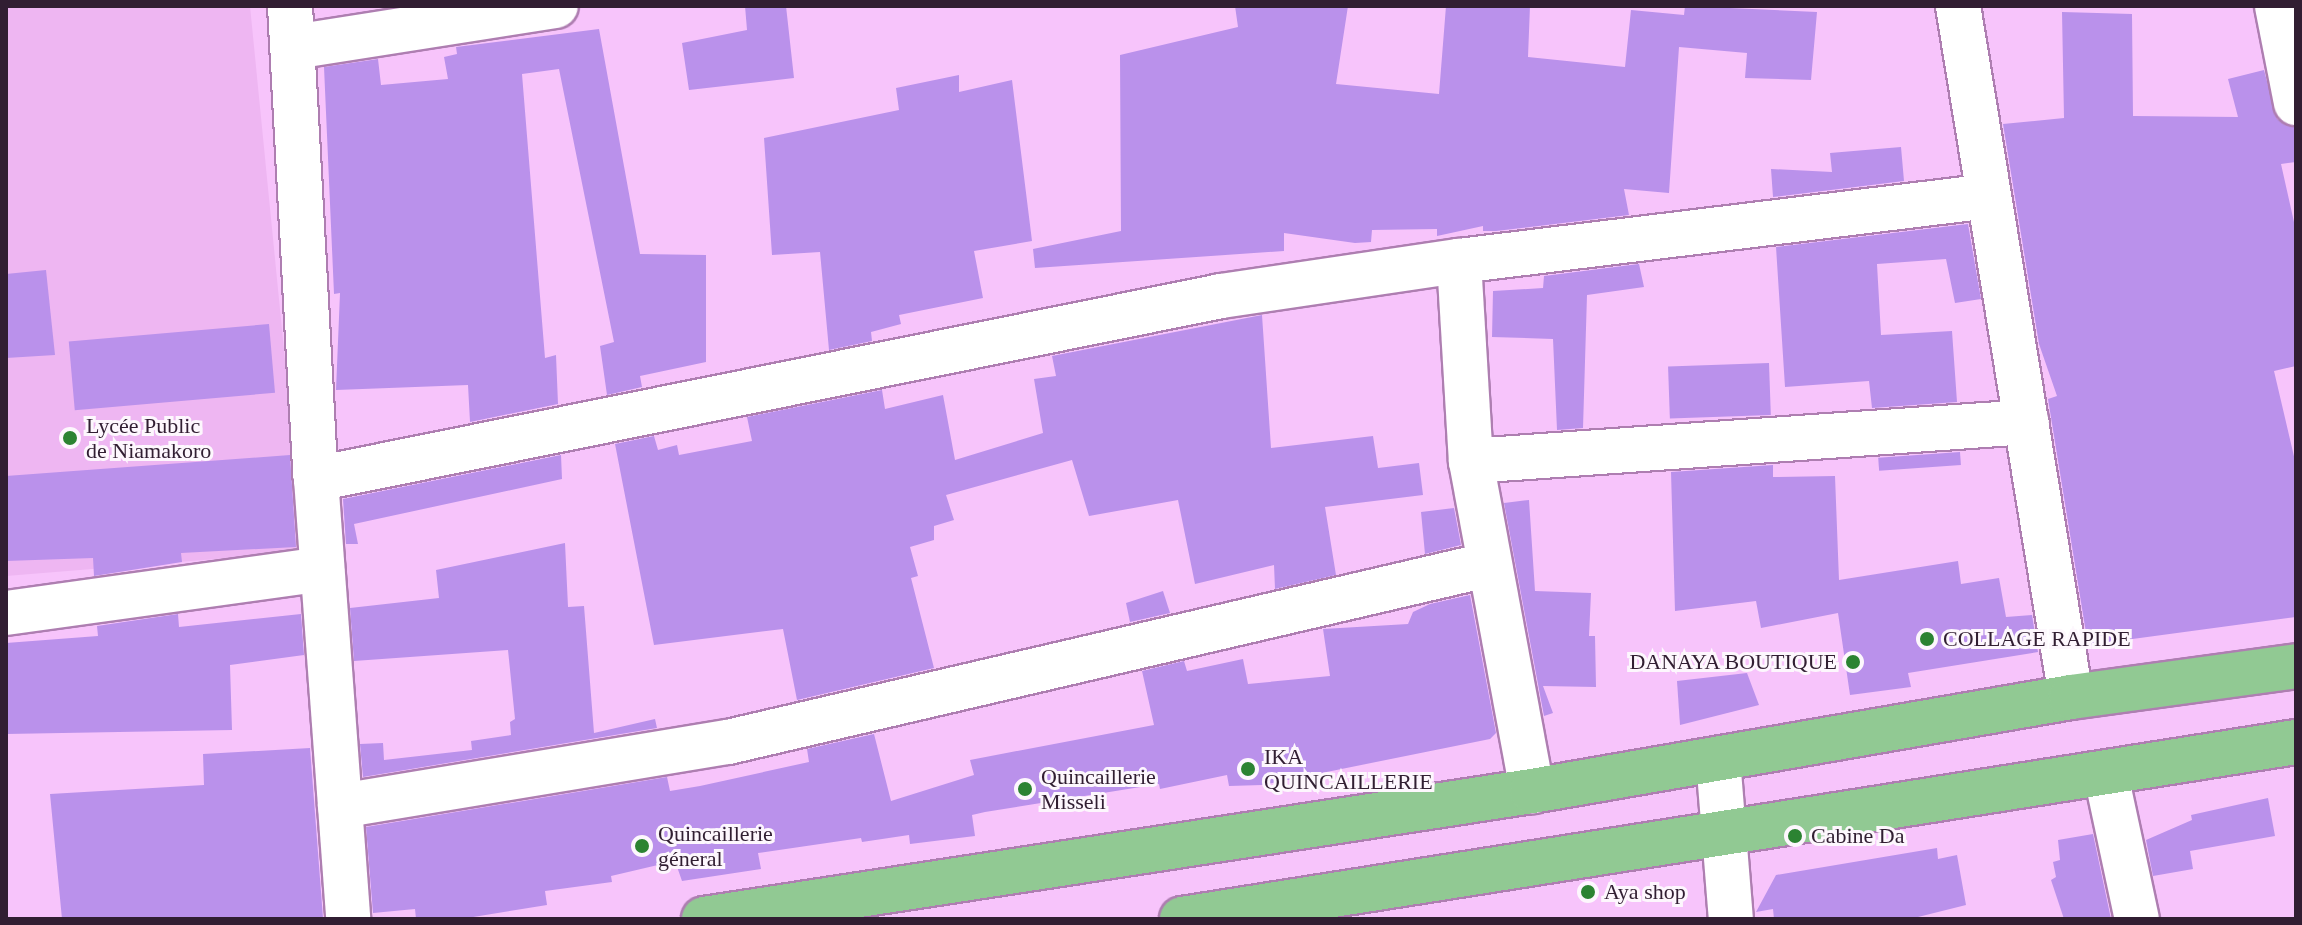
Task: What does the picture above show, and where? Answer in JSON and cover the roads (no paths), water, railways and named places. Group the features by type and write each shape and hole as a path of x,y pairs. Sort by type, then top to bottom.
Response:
{"main road":[{"path":"704,919 1532,791 2071,697 2296,666"},
{"path":"1182,919 1320,908 1724,835 2296,742"}],"street":[{"path":"348,919 316,479 292,27 556,6"},
{"path":"1958,6 2071,697"},
{"path":"2277,6 2296,103"},
{"path":"316,479 1221,296 1459,261 1989,196"},
{"path":"1459,261 1471,461 1487,565 1532,791"},
{"path":"1471,461 2027,422"},
{"path":"340,806 728,742 1487,565"},
{"path":"6,613 322,569"},
{"path":"1718,759 1731,919"},
{"path":"2106,775 2137,919"}],"place":[{"name":"Lycée Public de Niamakoro","path":"70,438"},
{"name":"COLLAGE RAPIDE","path":"1927,639"},
{"name":"DANAYA BOUTIQUE","path":"1853,662"},
{"name":"IKA QUINCAILLERIE","path":"1248,769"},
{"name":"Quincaillerie Misseli","path":"1025,789"},
{"name":"Cabine Da","path":"1795,836"},
{"name":"Quincaillerie géneral","path":"642,846"},
{"name":"Aya shop","path":"1588,892"}]}
